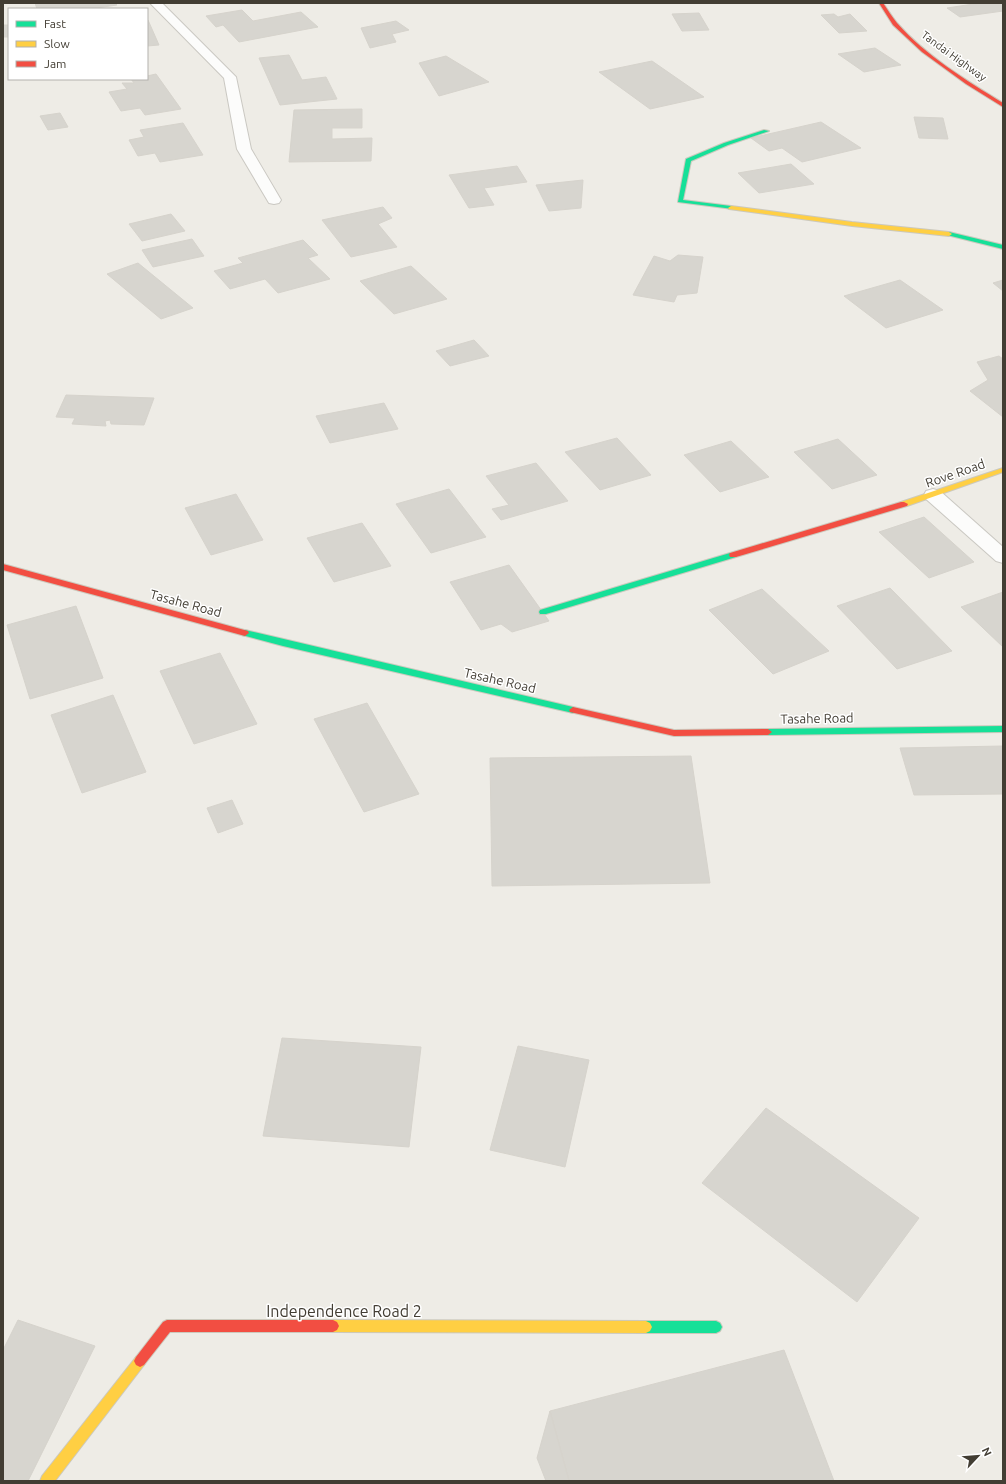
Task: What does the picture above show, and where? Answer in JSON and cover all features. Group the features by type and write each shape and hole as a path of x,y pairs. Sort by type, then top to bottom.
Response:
{"street":[{"path":"156,3 230,77 244,149 274,200"},
{"name":"Tandai Highway","path":"881,3 895,24 924,51 968,83 1003,104"},
{"path":"766,131 726,144 688,160 680,202 852,224 954,234 1003,248"},
{"name":"Rove Road","path":"543,612 925,497 1003,470"},
{"path":"925,497 1003,557"},
{"name":"Tasahe Road","path":"3,567 283,643 674,733 1003,729"},
{"name":"Independence Road 2","path":"47,1481 167,1326 716,1327"}],"building":[{"path":"35,3 115,3 117,5 96,8 37,8"},
{"path":"980,3 1003,3 1003,11 960,17 947,8"},
{"path":"242,10 253,21 301,12 318,27 239,42 223,25 216,27 206,16"},
{"path":"699,13 709,30 682,31 672,14"},
{"path":"834,14 838,17 850,14 867,31 839,33 821,15"},
{"path":"148,20 159,45 148,46"},
{"path":"396,21 409,30 392,34 396,42 370,48 361,28"},
{"path":"3,25 8,25 8,37 3,37"},
{"path":"875,48 901,65 864,72 838,54"},
{"path":"289,55 302,80 326,77 337,99 280,105 259,58"},
{"path":"446,56 489,82 439,96 419,63"},
{"path":"652,61 704,97 650,109 599,72"},
{"path":"156,74 181,109 145,115 140,108 121,111 109,92 127,89 122,83 134,83 132,80 148,80 148,76"},
{"path":"362,109 362,128 332,128 332,139 372,138 371,161 289,162 294,110"},
{"path":"60,113 68,127 48,130 40,116"},
{"path":"914,117 943,118 948,139 919,138"},
{"path":"821,122 861,148 802,162 782,148 769,151 751,138"},
{"path":"183,123 203,155 160,162 155,153 138,156 129,140 144,137 140,130"},
{"path":"791,164 814,184 759,193 738,173"},
{"path":"517,166 527,182 484,188 494,205 469,208 449,175"},
{"path":"583,180 581,208 549,211 536,185"},
{"path":"383,207 392,218 378,224 397,247 351,257 322,220"},
{"path":"171,214 185,231 142,241 129,224"},
{"path":"192,239 204,256 153,267 142,250"},
{"path":"303,240 318,255 308,258 330,279 278,293 265,279 230,289 214,271 243,263 238,258"},
{"path":"678,255 703,257 697,293 677,295 674,302 633,295 654,256 670,261"},
{"path":"138,263 193,308 161,319 107,274"},
{"path":"411,266 447,299 394,314 360,281"},
{"path":"900,280 943,310 886,328 844,296"},
{"path":"1003,280 1003,291 993,283"},
{"path":"474,340 489,356 450,366 436,351"},
{"path":"999,356 1003,359 1003,417 970,391 988,380 977,362"},
{"path":"66,395 154,398 144,425 111,424 110,420 105,421 106,426 72,424 75,418 56,417"},
{"path":"384,403 398,429 330,443 316,416"},
{"path":"617,438 651,475 600,490 565,452"},
{"path":"838,439 877,475 832,489 794,452"},
{"path":"731,441 769,477 720,492 684,455"},
{"path":"536,463 568,501 501,520 492,509 509,505 486,476"},
{"path":"449,489 486,537 431,553 396,504"},
{"path":"236,494 263,540 211,555 185,508"},
{"path":"924,517 974,562 929,578 879,532"},
{"path":"362,523 391,566 334,582 307,538"},
{"path":"509,565 549,621 512,632 501,624 481,630 450,582"},
{"path":"890,588 952,651 897,669 837,606"},
{"path":"762,589 829,651 773,674 709,610"},
{"path":"1003,592 1003,647 961,607"},
{"path":"76,606 103,678 30,699 7,625"},
{"path":"220,653 257,724 194,744 160,671"},
{"path":"113,695 146,772 82,793 51,715"},
{"path":"367,703 419,794 364,812 314,719"},
{"path":"1003,746 1003,794 914,795 900,748"},
{"path":"691,756 710,883 492,886 490,758"},
{"path":"232,800 243,824 218,833 207,808"},
{"path":"282,1038 421,1047 409,1147 263,1136"},
{"path":"518,1046 589,1060 565,1167 490,1150"},
{"path":"766,1108 919,1218 857,1302 702,1183"},
{"path":"18,1320 95,1346 28,1481 3,1481 3,1350"},
{"path":"784,1350 834,1481 569,1481 550,1411"},
{"path":"550,1411 569,1481 546,1481 537,1458"}],"traffic: fast":[{"path":"731,208 680,201 688,160 726,144 766,131"},
{"path":"949,234 1003,247"},
{"path":"543,612 733,555"},
{"path":"245,633 573,710"},
{"path":"768,732 1003,729"},
{"path":"646,1327 716,1327"}],"traffic: slow":[{"path":"731,208 852,224 949,234"},
{"path":"904,504 1003,470"},
{"path":"333,1326 646,1327"},
{"path":"47,1481 140,1361"}],"traffic: jam":[{"path":"881,3 895,24 924,51 968,83 1003,105"},
{"path":"733,555 904,504"},
{"path":"3,567 245,633"},
{"path":"573,710 674,733 768,732"},
{"path":"140,1361 167,1326 333,1326"}]}
